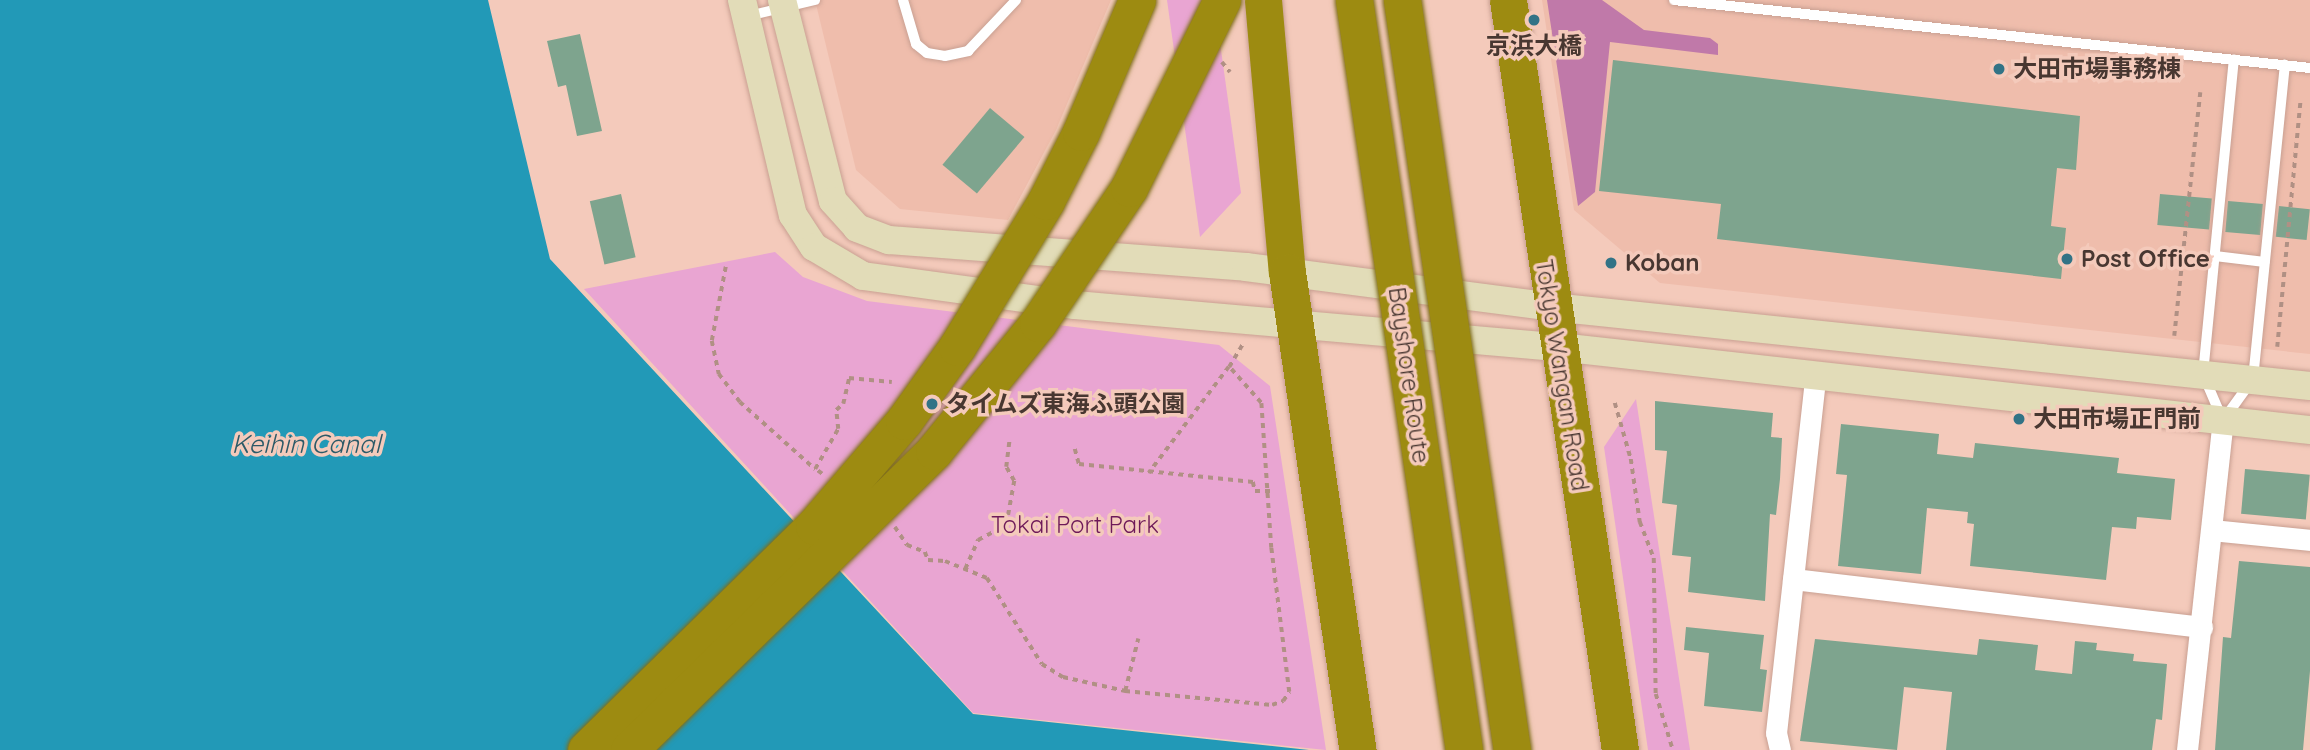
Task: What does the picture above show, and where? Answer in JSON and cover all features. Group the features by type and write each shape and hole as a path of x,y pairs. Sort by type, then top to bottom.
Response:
{"highway":[{"path":"586,750 814,526 904,421 957,347 1045,201 1081,132 1137,0"},
{"path":"629,750 934,451 1038,323 1129,188 1222,0"},
{"path":"1251,0 1269,107"},
{"path":"1263,0 1269,107 1287,272 1358,750"},
{"name":"Bayshore Route","path":"1354,0 1464,750"},
{"name":"Bayshore Route","path":"1402,0 1512,750"},
{"name":"Tokyo Wangan Road","path":"1508,0 1620,750"}],"street":[{"path":"783,4 833,201 864,231 889,240 1287,272 1552,307 2310,386"},
{"path":"744,8 793,215 814,247 836,263 863,276 898,283 1295,324 1559,347 2310,430"},
{"path":"1780,750 1776,733 1815,377"},
{"path":"2187,750 2223,421"},
{"path":"2212,530 2310,540"},
{"path":"1793,579 2202,627"}],"lane":[{"path":"744,8 815,0"},
{"path":"903,0 909,31 927,53 945,56 968,51 1016,0"},
{"path":"1674,0 2310,68"},
{"path":"2223,421 2203,374 2234,60"},
{"path":"2223,421 2253,379 2285,65"},
{"path":"2215,256 2265,262"}],"path":[{"path":"2174,336 2200,92"},
{"path":"2277,347 2301,102"},
{"path":"726,267 712,341 719,374 740,402 814,469 825,475"},
{"path":"1149,472 1229,367 1244,341"},
{"path":"894,524 907,545 925,551 929,559 987,578 1042,664 1063,677 1125,691 1272,705 1283,701 1289,692 1272,548 1270,491 1261,403 1229,367"},
{"path":"814,469 838,429 836,410 843,404 849,378 892,382"},
{"path":"1615,403 1631,459 1640,522 1654,558 1656,694 1673,750"},
{"path":"965,569 978,540 1006,525 1014,481 1006,467 1009,441"},
{"path":"1074,449 1079,464 1253,482 1255,491 1270,491"},
{"path":"1125,691 1138,639"}],"shaded area":[{"path":"815,0 1111,0 1056,130 1008,220 900,209 856,170"},
{"path":"1542,0 2310,0 2310,354 1660,283 1574,210"},
{"path":"1547,0 1602,0 1644,30 1710,38 1718,44 1718,55 1610,42 1595,192 1578,206"}],"green space":[{"path":"1167,0 1214,0 1241,193 1200,237"},
{"name":"Tokai Port Park","path":"775,252 803,277 867,301 1219,345 1270,386 1326,750 973,713 584,289"},
{"path":"1636,399 1690,750 1648,750 1604,447"}],"water":[{"name":"Keihin Canal","path":"0,0 488,0 550,259 973,714 1309,750 0,750"}],"building":[{"path":"580,34 602,131 577,136 566,85 558,87 547,41"},
{"path":"1613,60 2080,116 2076,170 2057,168 2051,226 2066,228 2061,279 1717,239 1721,204 1599,191"},
{"path":"990,108 1024,137 977,194 942,165"},
{"path":"621,194 636,257 604,265 590,201"},
{"path":"2160,194 2212,199 2209,229 2157,225"},
{"path":"2228,201 2263,204 2260,235 2225,232"},
{"path":"2279,206 2310,209 2307,240 2276,237"},
{"path":"1655,401 1773,413 1771,437 1782,438 1776,515 1770,514 1765,601 1688,592 1691,557 1672,555 1677,505 1662,503 1667,451 1655,450"},
{"path":"1841,424 1939,434 1937,454 1973,458 1975,443 2119,458 2117,473 2175,479 2171,520 2137,517 2136,529 2112,527 2106,580 1970,566 1974,524 1967,523 1968,512 1927,508 1921,574 1838,566 1847,475 1836,474"},
{"path":"2245,469 2310,475 2306,519 2241,514"},
{"path":"2239,561 2310,567 2310,671 2303,750 2215,750 2223,637 2231,638"},
{"path":"1686,627 1764,635 1760,669 1767,670 1762,712 1704,706 1709,653 1684,650"},
{"path":"1815,639 1977,655 1979,639 2038,645 2035,670 2072,674 2075,641 2097,643 2096,650 2134,654 2133,661 2167,664 2162,720 2156,719 2152,750 1946,750 1952,692 1904,687 1897,750 1800,741"}],"place":[{"name":"京浜大橋","path":"1534,20"},
{"name":"大田市場事務棟","path":"1999,69"},
{"name":"Post Office","path":"2067,259"},
{"name":"Koban","path":"1611,263"},
{"name":"タイムズ東海ふ頭公園","path":"932,404"},
{"name":"大田市場正門前","path":"2019,419"}]}
